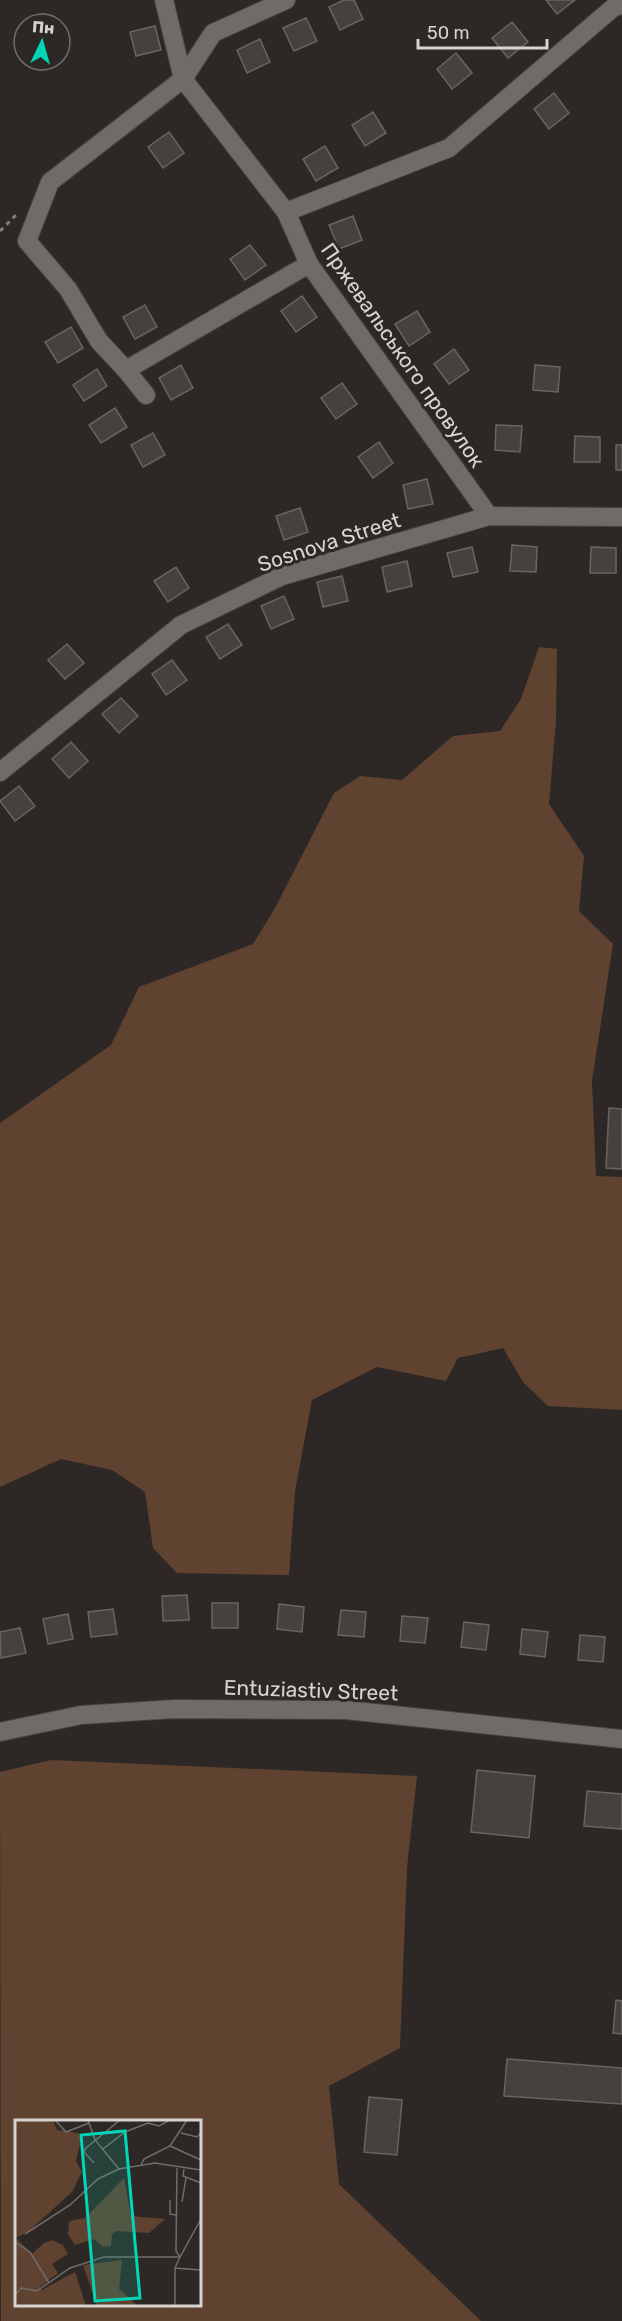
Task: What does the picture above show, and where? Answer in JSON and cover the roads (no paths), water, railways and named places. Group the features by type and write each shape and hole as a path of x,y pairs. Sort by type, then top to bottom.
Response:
{"street":[{"name":"Пржевальського провулок","path":"164,0 183,79 286,212 309,264 489,516"},
{"path":"146,395 99,341 68,289 27,241 50,182 183,79 213,33 285,0"},
{"path":"286,212 449,148 614,7 622,5"},
{"path":"126,370 309,264"},
{"name":"Sosnova Street","path":"0,772 181,626 282,576 489,516 622,517"},
{"name":"Entuziastiv Street","path":"0,1732 81,1715 104,1713 174,1709 346,1710 622,1739"}]}
